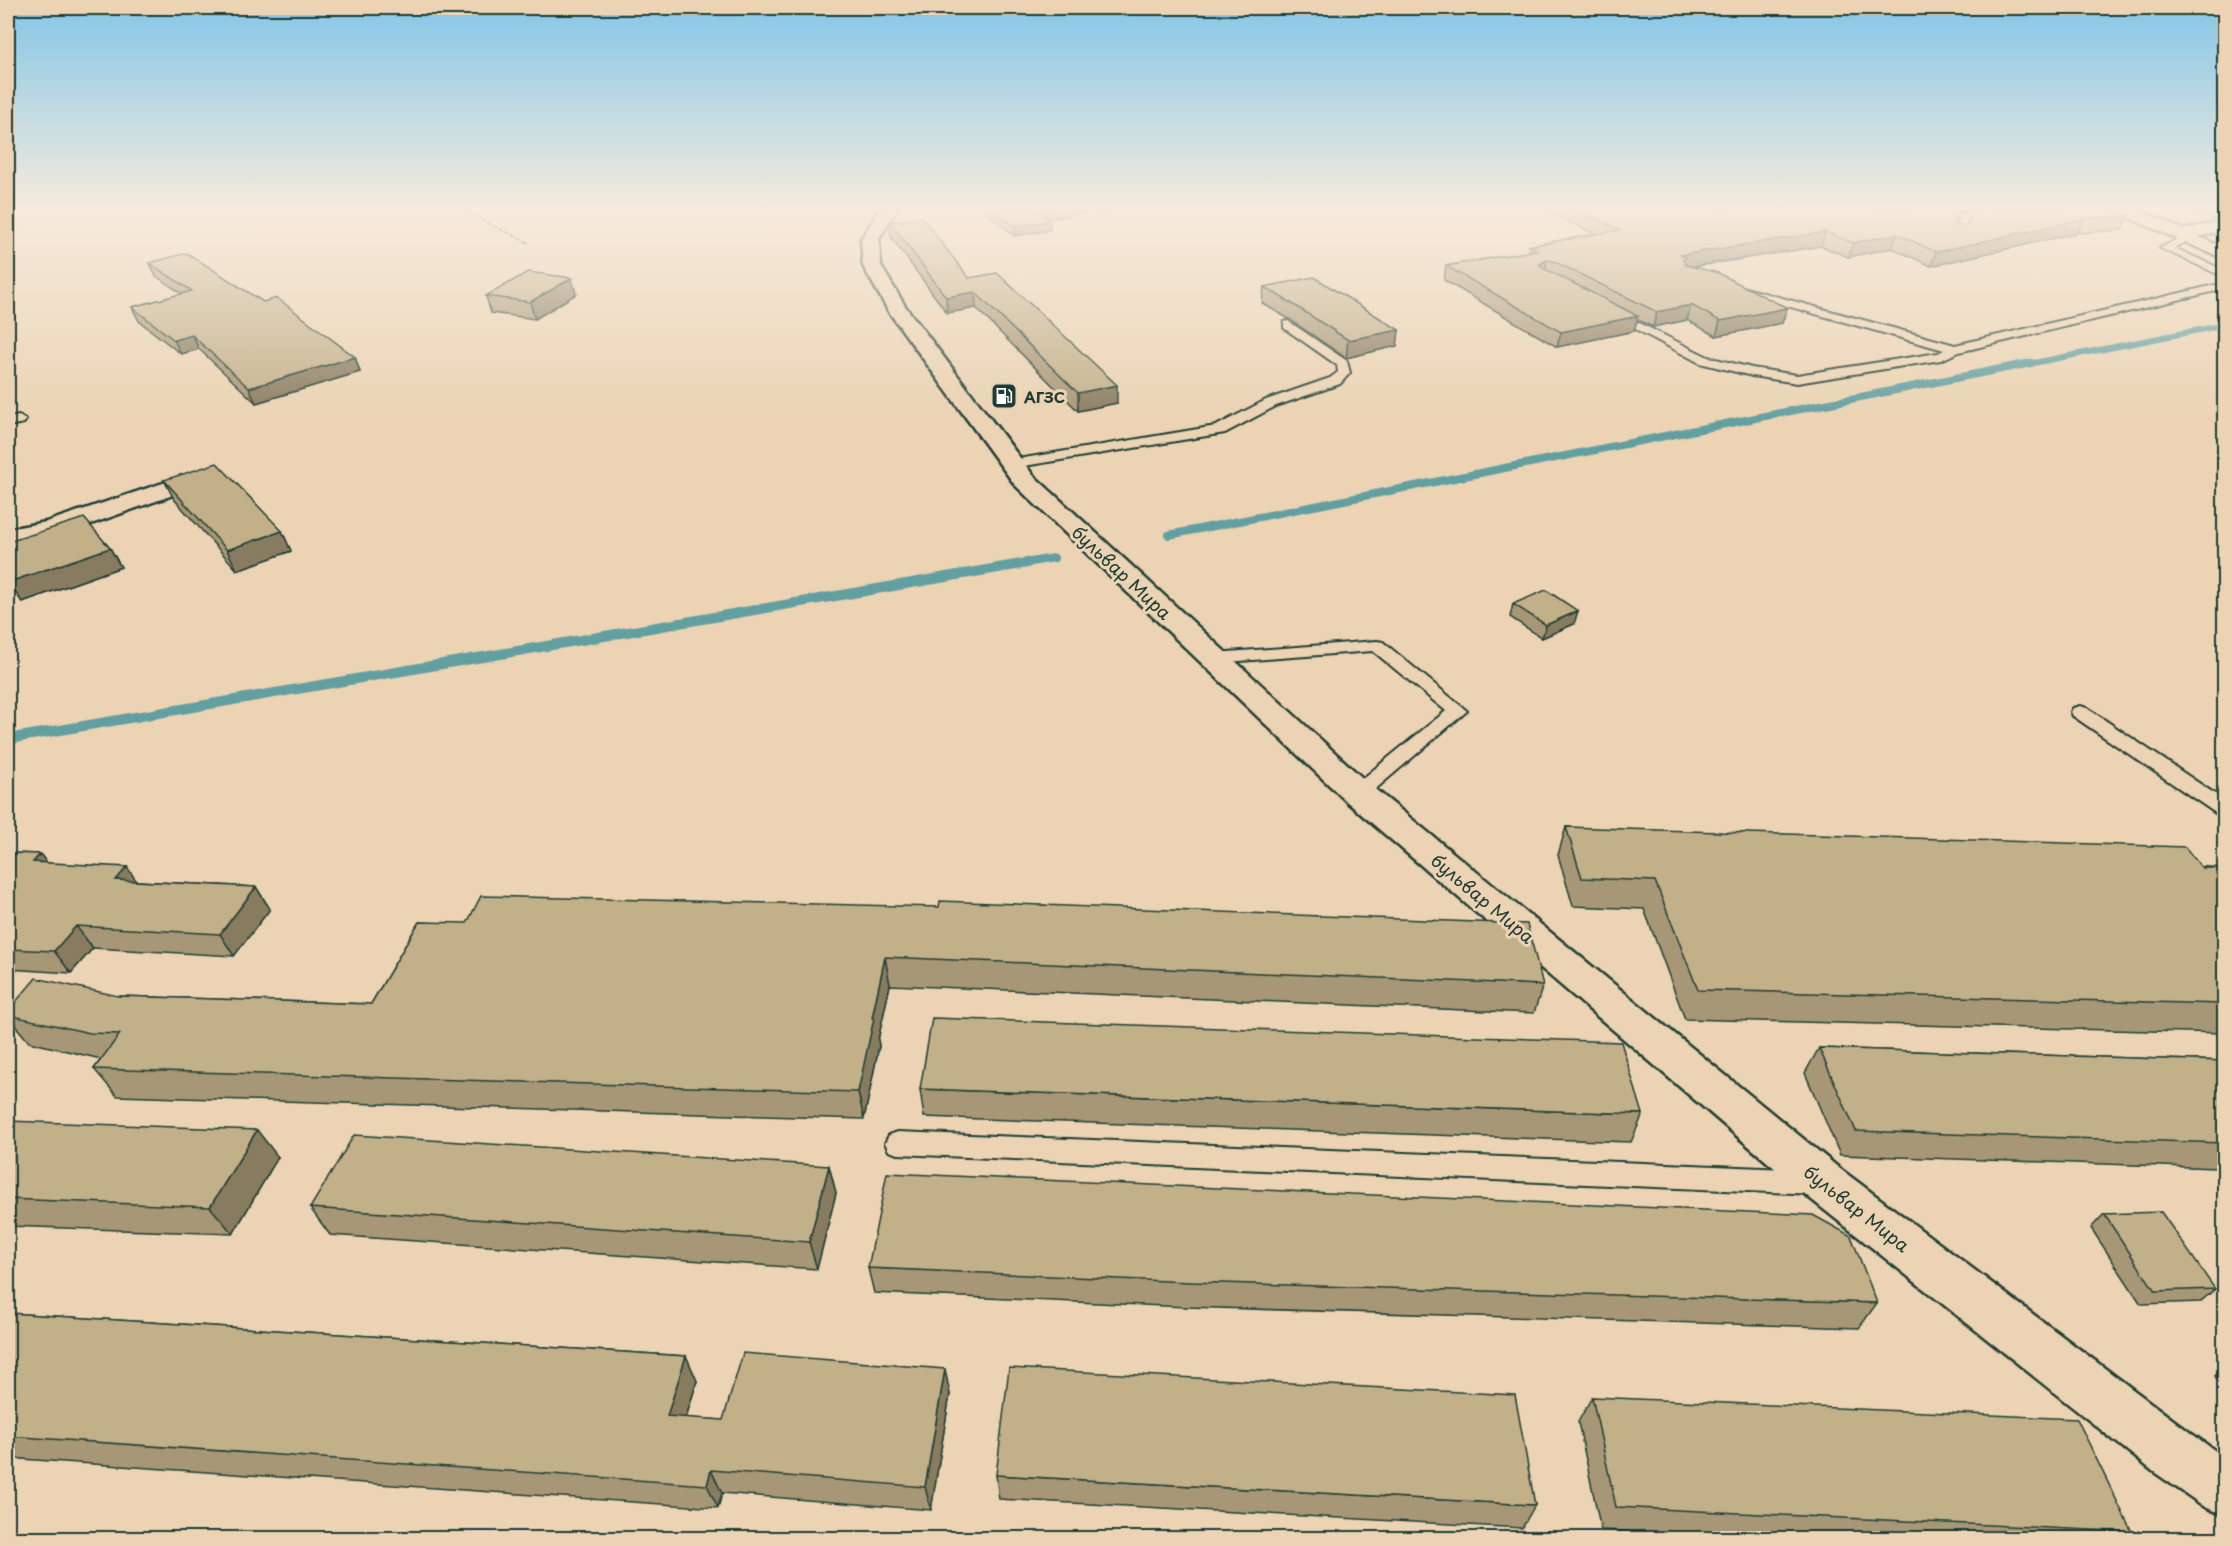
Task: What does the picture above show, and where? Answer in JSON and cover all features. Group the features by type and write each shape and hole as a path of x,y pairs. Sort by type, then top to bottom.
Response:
{"street":[{"name":"бульвар Мира","path":"880,279 896,308 1024,480 1358,793 1823,1182 2173,1453 2224,1488"},
{"path":"8,537 51,529 181,484"}],"lane":[{"path":"1720,284 1955,349"},
{"path":"1598,306 1704,360 1752,372 1797,379 1941,356 1955,349 2224,286"},
{"path":"1012,464 1220,430 1271,403 1335,381 1344,373 1343,364 1288,325"},
{"path":"1214,658 1377,645 1458,711 1358,793"},
{"path":"2080,712 2224,808"},
{"path":"898,1143 1823,1182"}],"building":[{"path":"174,279 228,279 263,302 277,298 355,357 249,388 192,335 174,340 132,307 192,291"},
{"path":"515,279 570,279 530,302 486,296"},
{"path":"933,279 1004,279 1117,385 1078,393 975,292 946,297"},
{"path":"1303,279 1317,279 1399,330 1348,340 1264,287"},
{"path":"1469,279 1565,279 1638,316 1561,332"},
{"path":"1590,279 1730,279 1787,308 1720,321 1691,305 1657,312"},
{"path":"217,463 282,531 227,550 164,480"},
{"path":"84,518 110,548 9,582 8,542"},
{"path":"1546,590 1578,611 1546,625 1513,604"},
{"path":"1566,827 2185,847 2202,868 2224,868 2224,1004 1698,990 1655,881 1582,878"},
{"path":"8,853 40,854 33,862 127,867 116,880 256,887 220,934 76,926 54,951 8,949"},
{"path":"481,896 939,907 940,901 1527,924 1543,985 885,957 858,1092 94,1069 120,1034 90,1033 8,1015 8,1011 36,978 118,996 371,1004 419,922 467,923"},
{"path":"932,1018 1621,1042 1643,1114 920,1089"},
{"path":"1819,1048 2224,1061 2224,1143 1856,1131"},
{"path":"8,1121 257,1130 210,1207 8,1199"},
{"path":"354,1135 829,1166 809,1242 310,1208"},
{"path":"887,1173 1813,1215 1851,1236 1877,1303 1189,1282 868,1268"},
{"path":"2161,1212 2215,1289 2155,1291 2104,1214"},
{"path":"8,1313 686,1356 667,1416 723,1420 743,1353 945,1369 925,1487 711,1470 707,1485 8,1436"},
{"path":"1009,1368 1515,1395 1535,1505 996,1475"},
{"path":"1592,1397 2077,1419 2132,1532 1616,1507"}],"waterway":[{"path":"2024,365 2224,325"},
{"path":"1169,535 2031,363"},
{"path":"1019,564 1054,558"},
{"path":"8,739 1027,563"}],"place":[{"name":"АГЗС","path":"1004,396"}]}
